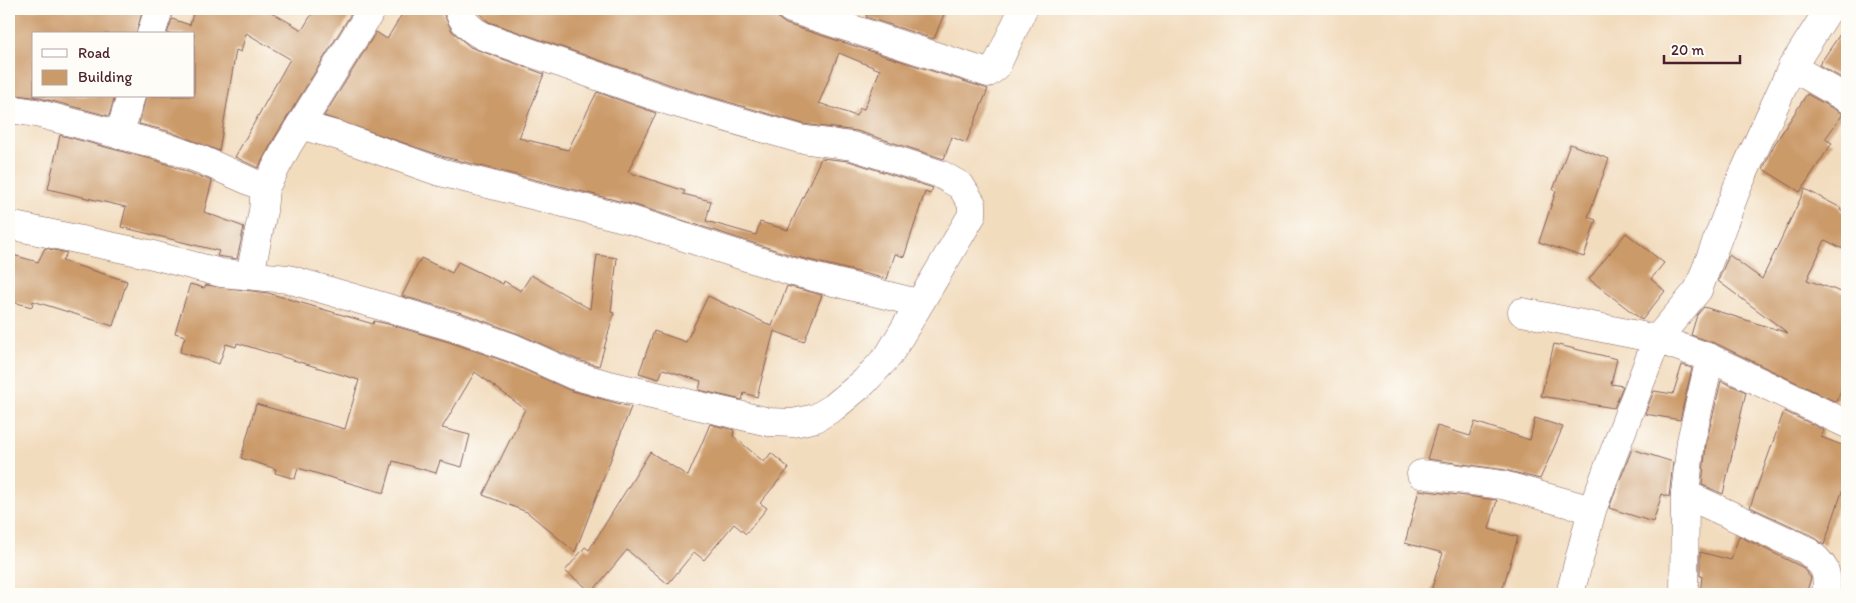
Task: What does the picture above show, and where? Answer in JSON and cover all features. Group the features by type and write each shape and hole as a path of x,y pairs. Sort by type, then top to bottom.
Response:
{"street":[{"path":"152,32 159,9"},
{"path":"250,275 263,211 265,188 300,125 372,9"},
{"path":"9,225 153,256 221,273 288,279 457,328 513,348 573,375 769,422 793,423 816,418 834,407 864,382 889,355 972,215 972,204 961,186 940,174 852,146 800,138 669,101 496,41 472,30 461,18 458,9"},
{"path":"791,9 988,73 996,67 1023,9"},
{"path":"1570,594 1592,510 1657,339 1698,290 1737,188 1792,67 1828,9"},
{"path":"1792,67 1847,99"},
{"path":"119,134 130,98"},
{"path":"9,109 36,113 163,146 202,160 265,188"},
{"path":"300,125 339,136 440,172 631,220 793,272 918,304"},
{"path":"1522,312 1657,339 1710,358 1847,424"},
{"path":"1684,594 1685,494 1691,441 1710,358"},
{"path":"1421,474 1503,485 1592,510"},
{"path":"1685,494 1806,550 1821,562 1828,576 1826,594"}],"building":[{"path":"9,9 143,9 137,32 32,32 32,97 9,94"},
{"path":"194,9 266,9 302,30 315,9 354,9 258,168 235,157 290,59 246,33 241,52 236,50 219,151 168,131 139,124 146,98 195,98 195,32 168,32 172,19 190,25"},
{"path":"405,9 441,9 452,31 470,47 544,74 519,138 568,150 597,92 656,113 628,172 685,191 683,194 711,201 706,221 756,235 760,222 788,230 821,158 849,161 933,188 930,194 925,192 904,257 895,254 887,279 797,257 635,205 445,157 324,116 376,32 387,39"},
{"path":"475,9 776,9 779,19 786,24 988,89 966,143 952,137 944,159 857,131 803,124 674,86 489,22","holes":["839,53 880,70 864,109 860,108 856,116 819,103"]},
{"path":"869,9 946,9 934,39 866,17"},
{"path":"1847,24 1847,81 1819,65"},
{"path":"1807,94 1843,114 1825,139 1832,143 1800,192 1763,169 1774,145"},
{"path":"40,98 114,98 109,116"},
{"path":"60,135 158,161 212,181 204,212 244,227 237,259 217,256 219,251 121,227 126,207 48,189"},
{"path":"1570,144 1609,159 1588,217 1596,220 1584,257 1539,242 1556,191 1553,190"},
{"path":"1805,189 1841,208 1840,210 1847,214 1847,251 1825,240 1807,280 1847,294 1847,377 1836,402 1717,344 1691,335 1697,315 1704,307 1788,333 1718,281 1729,255 1762,279"},
{"path":"1626,233 1664,263 1651,279 1665,291 1642,320 1589,279"},
{"path":"45,248 67,253 62,261 127,281 113,326 33,301 32,307 9,301 9,254 38,262"},
{"path":"597,255 617,258 611,312 614,313 599,366 578,360 519,334 462,313 402,296 421,258 452,273 458,262 503,284 504,281 521,291 531,275 590,309"},
{"path":"190,284 204,288 206,285 268,293 373,324 374,321 388,324 507,362 569,390 631,407 575,552 527,512 483,495 525,409 475,372 442,428 470,435 462,467 440,461 436,473 393,461 384,493 298,468 295,479 275,473 276,469 241,458 256,404 345,429 359,380 237,343 236,347 226,344 219,364 180,352 185,336 175,333"},
{"path":"787,286 822,295 804,342 774,331 757,397 744,393 742,400 699,390 701,381 663,369 659,379 639,373 654,331 686,342 708,296 772,326"},
{"path":"1554,344 1617,359 1611,384 1623,386 1614,408 1541,396"},
{"path":"1682,365 1692,368 1680,420 1645,414 1654,391 1673,394"},
{"path":"1721,381 1746,392 1723,494 1702,485 1706,444"},
{"path":"1784,411 1824,430 1821,437 1847,447 1847,477 1824,545 1813,536 1750,507"},
{"path":"1535,418 1563,427 1540,479 1505,470 1427,459 1437,426 1470,436 1475,422 1530,440"},
{"path":"710,424 734,430 733,436 764,462 771,453 789,468 760,503 767,508 746,534 734,524 704,560 694,552 668,584 627,550 592,592 565,571 585,547 589,550 650,452 688,476"},
{"path":"1632,449 1673,462 1669,497 1662,494 1653,522 1609,508"},
{"path":"1419,490 1497,500 1489,529 1518,537 1501,594 1430,594 1443,553 1405,543"},
{"path":"1739,536 1802,567 1811,578 1806,594 1700,594 1702,576 1700,576 1700,552 1731,560"}]}
